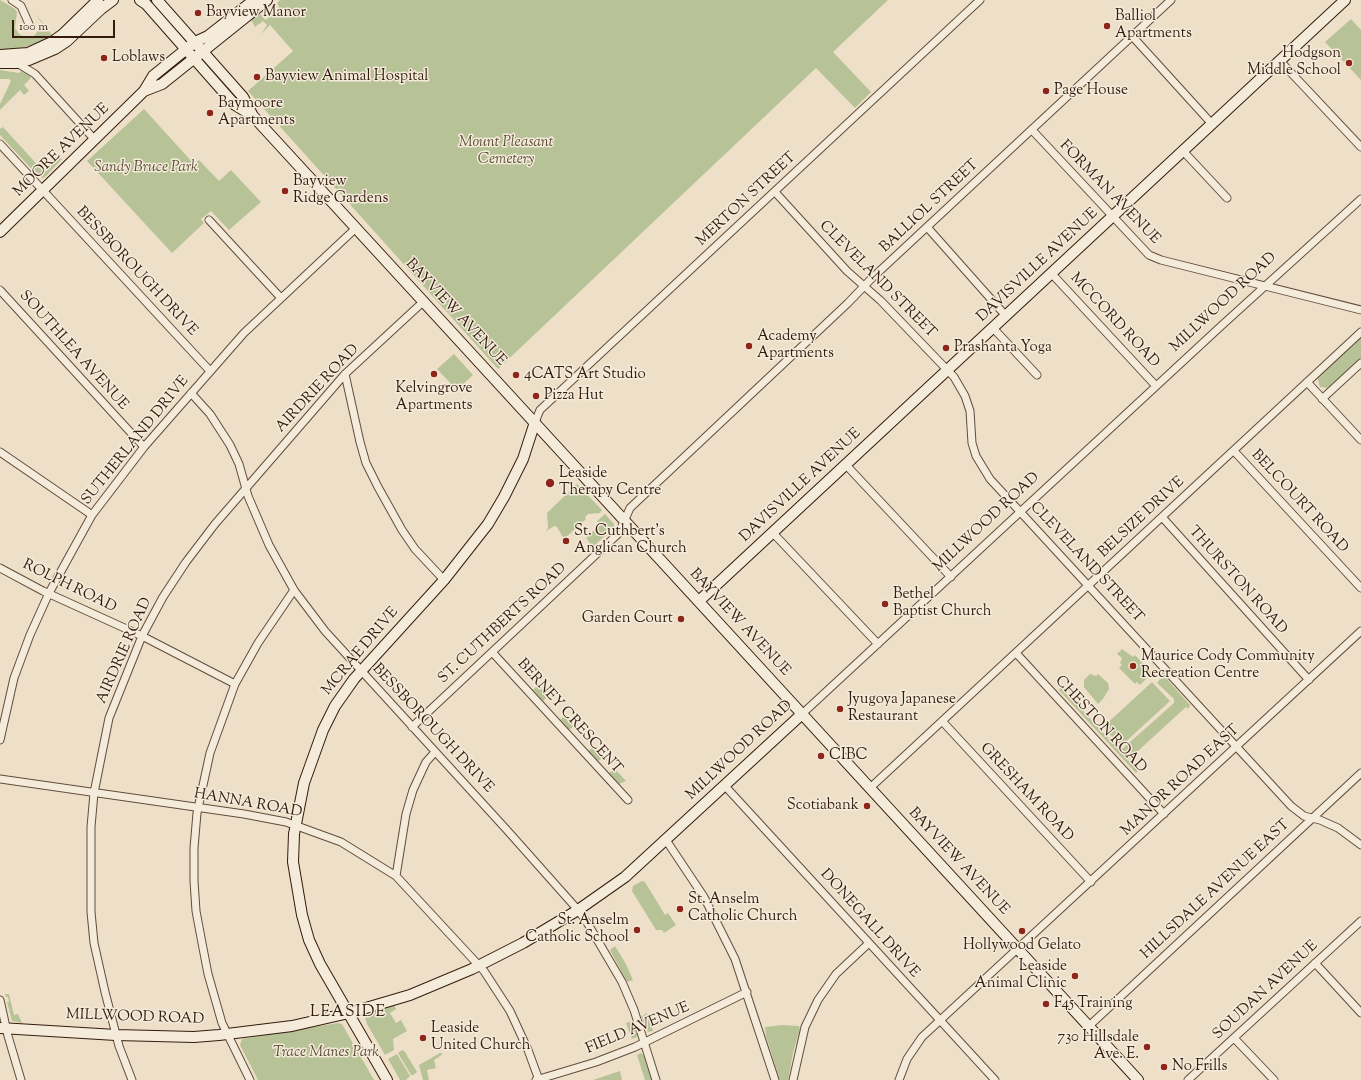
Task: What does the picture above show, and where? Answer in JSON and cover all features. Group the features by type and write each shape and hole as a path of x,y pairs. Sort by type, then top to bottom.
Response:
{"street":[{"path":"12,0 21,6 29,24"},
{"path":"0,54 28,53 52,42 63,34 98,0"},
{"path":"0,63 17,63 41,57 67,41 101,9 113,0"},
{"name":"BAYVIEW AVENUE","path":"140,0 146,4 235,105 253,116"},
{"name":"BAYVIEW AVENUE","path":"156,0 196,42 243,97 253,116 1138,1080"},
{"name":"MOORE AVENUE","path":"144,91 162,84 204,51 245,12 254,0"},
{"name":"MOORE AVENUE","path":"0,232 144,91 153,76 196,42 267,0"},
{"name":"MERTON STREET","path":"535,422 540,410 980,0"},
{"name":"BALLIOL STREET","path":"624,520 630,508 848,303 864,286 1171,0"},
{"name":"DAVISVILLE AVENUE","path":"699,601 1345,0"},
{"path":"1132,36 1212,124"},
{"path":"1280,61 1361,147"},
{"path":"17,63 35,74 94,140"},
{"name":"FORMAN AVENUE","path":"1032,130 1144,251 1155,258 1361,310"},
{"name":"BESSBOROUGH DRIVE","path":"0,144 210,371"},
{"path":"1183,152 1227,198"},
{"name":"CLEVELAND STREET","path":"774,192 847,271 864,286 947,370 965,396 970,411 972,444 979,462 990,479 1291,806 1304,816 1338,828 1361,845"},
{"name":"MILLWOOD ROAD","path":"3,1028 116,1035 195,1037 292,1026 349,1013 410,994 479,966 523,943 578,910 625,877 666,840 1156,386 1361,199"},
{"path":"210,220 280,297"},
{"name":"SUTHERLAND DRIVE","path":"0,740 14,678 48,593 92,515 144,447 244,333 280,297 356,228"},
{"path":"927,228 1006,316"},
{"name":"MCCORD ROAD","path":"1052,274 1156,386"},
{"name":"SOUTHLEA AVENUE","path":"0,290 144,447"},
{"name":"AIRDRIE ROAD","path":"132,1080 116,1035 99,969 91,912 90,856 94,793 109,718 142,636 163,597 186,562 246,488 345,374 424,301"},
{"path":"993,328 1037,375"},
{"name":"BELSIZE DRIVE","path":"870,788 1361,332"},
{"path":"1322,399 1361,363"},
{"path":"345,374 360,442 366,462 375,481 402,530 415,548 444,580"},
{"path":"1307,382 1361,440"},
{"name":"BESSBOROUGH DRIVE","path":"191,394 210,414 230,446 239,464 248,496 269,545 294,590 325,631 578,910 605,950 622,982 645,1043 656,1080"},
{"name":"MCRAE DRIVE","path":"387,1080 320,964 309,940 302,915 293,862 296,825 304,783 323,730 335,706 361,671 444,580 488,524 504,497 523,458 535,422"},
{"name":"BELCOURT ROAD","path":"1234,451 1361,588"},
{"path":"0,452 92,515"},
{"path":"846,465 951,577"},
{"name":"THURSTON ROAD","path":"1162,518 1309,680"},
{"name":"ST. CUTHBERTS ROAD","path":"412,727 619,533 624,520"},
{"path":"773,533 878,644"},
{"name":"ROLPH ROAD","path":"0,568 48,593 142,636 235,684"},
{"path":"250,1080 222,1023 208,974 196,911 194,848 198,808 210,753 235,684 258,643 294,590"},
{"name":"MANOR ROAD EAST","path":"899,1080 907,1059 915,1046 940,1021 1361,631"},
{"name":"BERNEY CRESCENT","path":"492,652 628,800"},
{"name":"CHESTON ROAD","path":"1016,653 1164,814"},
{"name":"GRESHAM ROAD","path":"942,721 1091,882"},
{"path":"396,876 406,814 413,790 426,762 435,752"},
{"name":"HILLSDALE AVENUE EAST","path":"1089,1026 1361,773"},
{"name":"HANNA ROAD","path":"0,779 244,814 296,825 341,842 396,876 479,966 497,990 510,1011 528,1050 537,1080"},
{"name":"DONEGALL DRIVE","path":"725,786 995,1080"},
{"path":"666,840 704,897 735,959 775,1080"},
{"name":"SOUDAN AVENUE","path":"1188,1080 1361,921"},
{"path":"793,1080 803,1034 818,1000 836,974 869,943"},
{"path":"1316,963 1361,1013"},
{"name":"FIELD AVENUE","path":"537,1080 596,1062 645,1043 747,992"},
{"path":"0,1000 3,1028 21,1080"},
{"path":"1234,1038 1274,1080"}],"green space":[{"path":"0,0 15,9 17,12 15,28 19,34 25,38 33,37 43,25 35,13 52,35 42,41 25,47 11,50 0,49"},
{"name":"Mount Pleasant Cemetery","path":"280,0 888,0 833,52 871,92 855,108 816,68 498,369 248,91 293,51 270,25 261,34 267,25 263,21 255,27 251,20 259,13 266,20 279,7 277,3"},
{"path":"1351,19 1361,30 1361,80 1325,42"},
{"path":"0,70 19,73 21,71 31,78 24,85 29,91 24,95 20,90 0,110 0,104 11,81 9,79 0,79"},
{"name":"Sandy Bruce Park","path":"144,109 194,164 199,160 219,181 231,170 261,202 229,230 211,211 201,219 204,223 172,253 87,161"},
{"path":"3,127 44,172 60,158 62,159 46,176 43,178 38,176 0,135 0,129"},
{"path":"1361,336 1361,358 1331,386 1327,388 1320,387 1317,376"},
{"path":"454,354 473,375 457,390 437,369"},
{"path":"577,484 602,510 600,513 588,514 585,517 586,519 564,539 557,527 554,526 546,531 548,528 547,513"},
{"path":"605,514 614,524 614,527 591,549 588,545 590,543 586,538 600,525 597,521"},
{"name":"Maurice Cody Community Recreation Centre","path":"1122,649 1133,657 1135,655 1152,673 1140,685 1137,682 1135,684 1119,668 1122,665 1120,663 1122,658 1117,654"},
{"path":"1090,674 1096,676 1098,674 1108,683 1109,689 1098,704 1084,687 1084,680"},
{"path":"1166,678 1190,706 1188,709 1186,707 1128,760 1138,771 1136,773 1059,690 1061,687 1120,751 1174,703 1174,699 1157,683 1160,679"},
{"path":"1152,682 1170,701 1121,746 1103,727"},
{"path":"538,685 548,696 543,701 533,690"},
{"path":"566,715 575,725 569,730 560,720"},
{"path":"594,746 604,757 598,761 588,751"},
{"path":"615,769 626,781 619,784 609,773"},
{"path":"642,881 645,882 665,915 668,913 676,925 664,933 662,930 656,930 632,891 633,886"},
{"path":"615,946 626,964 633,980 627,982 610,950"},
{"path":"5,994 9,994 14,1015 18,1014 22,1023 12,1021 7,1002 9,1002 8,997 6,997"},
{"path":"394,1005 396,1009 390,1013 396,1023 401,1020 407,1031 393,1039 394,1050 385,1055 367,1024 365,1016"},
{"path":"647,1013 653,1031 648,1032 641,1017"},
{"path":"633,1021 637,1037 632,1039 626,1023"},
{"name":"Trace Manes Park","path":"338,1023 342,1024 374,1080 258,1080 240,1045 242,1039"},
{"path":"782,1025 799,1026 800,1029 793,1053 788,1080 780,1080 766,1036 765,1027"},
{"path":"402,1050 405,1052 417,1072 413,1075 411,1075 398,1053"},
{"path":"440,1053 443,1054 434,1060 436,1068 427,1070 429,1080 423,1080 419,1065"},
{"path":"641,1053 644,1056 652,1080 645,1080 637,1055"},
{"path":"397,1054 410,1076 406,1080 400,1080 388,1059"},
{"path":"620,1071 622,1080 593,1080"}],"place":[{"name":"Bayview Manor","path":"198,13"},
{"name":"Balliol Apartments","path":"1107,26"},
{"name":"Loblaws","path":"104,58"},
{"name":"Hodgson Middle School","path":"1349,63"},
{"name":"Bayview Animal Hospital","path":"257,77"},
{"name":"Page House","path":"1046,91"},
{"name":"Baymoore Apartments","path":"210,113"},
{"name":"Bayview Ridge Gardens","path":"285,191"},
{"name":"Academy Apartments","path":"749,346"},
{"name":"Prashanta Yoga","path":"946,348"},
{"name":"Kelvingrove Apartments","path":"434,374"},
{"name":"4CATS Art Studio","path":"516,375"},
{"name":"Pizza Hut","path":"536,396"},
{"name":"Leaside Therapy Centre","path":"550,483"},
{"name":"St. Cuthbert's Anglican Church","path":"566,541"},
{"name":"Bethel Baptist Church","path":"885,604"},
{"name":"Garden Court","path":"681,619"},
{"name":"Maurice Cody Community Recreation Centre","path":"1133,666"},
{"name":"Jyugoya Japanese Restaurant","path":"840,709"},
{"name":"CIBC","path":"821,756"},
{"name":"Scotiabank","path":"867,806"},
{"name":"St. Anselm Catholic Church","path":"680,909"},
{"name":"St. Anselm Catholic School","path":"637,930"},
{"name":"Hollywood Gelato","path":"1022,931"},
{"name":"Leaside Animal Clinic","path":"1075,976"},
{"name":"F45 Training","path":"1046,1004"},
{"name":"Leaside United Church","path":"423,1038"},
{"name":"730 Hillsdale Ave. E.","path":"1147,1047"},
{"name":"No Frills","path":"1164,1067"}],"district":[{"name":"LEASIDE","path":"348,1013"}]}
